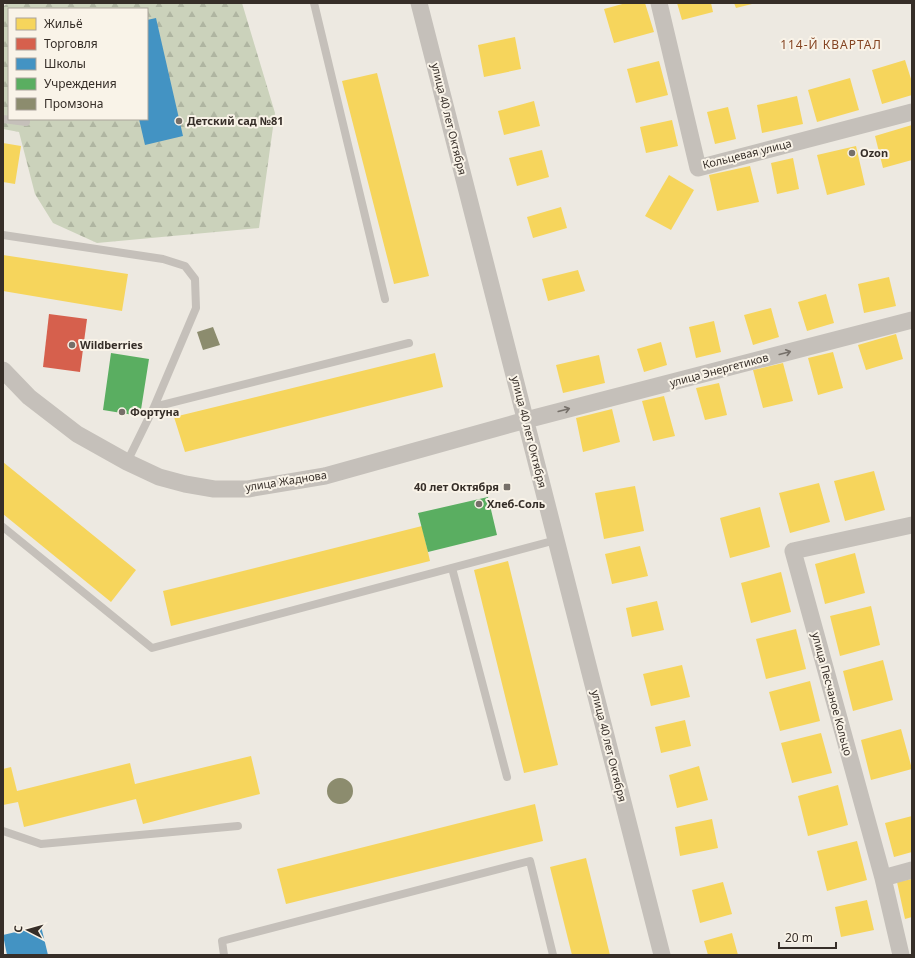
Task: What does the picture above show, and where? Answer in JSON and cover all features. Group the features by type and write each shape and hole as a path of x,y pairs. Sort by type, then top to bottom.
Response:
{"street":[{"name":"улица 40 лет Октября","path":"419,3 662,955"},
{"name":"Кольцевая улица","path":"659,3 698,168 912,112"},
{"name":"улица Энергетиков","path":"526,420 912,320"},
{"name":"улица Жаднова","path":"3,370 29,396 77,434 127,462 159,477 185,484 214,489 248,489 325,476 526,420"},
{"name":"улица Песчаное Кольцо","path":"901,955 883,878 793,551 912,525"},
{"path":"883,878 912,870"}],"lane":[{"path":"314,3 385,299"},
{"path":"11,120 26,122"},
{"path":"3,235 163,259 185,266 194,278 196,308 154,407 127,462"},
{"path":"154,407 409,343"},
{"path":"3,527 152,648 556,540"},
{"path":"452,568 507,777"},
{"path":"3,831 41,844 238,826"},
{"path":"224,955 222,941 530,861 553,955"}],"green space":[{"path":"10,3 242,3 275,113 259,228 97,243 53,223 35,194 19,132 3,129 3,7"}],"building: Жильё":[{"path":"626,3 645,3 654,32 614,43 604,9"},
{"path":"677,3 711,3 713,12 682,20"},
{"path":"734,3 752,3 752,4 736,8"},
{"path":"515,37 521,69 484,77 478,45"},
{"path":"905,60 912,82 912,95 882,104 872,70"},
{"path":"659,61 668,95 636,103 627,69"},
{"path":"377,73 429,276 394,284 342,81"},
{"path":"850,78 859,110 817,122 808,90"},
{"path":"797,96 803,124 762,133 757,105"},
{"path":"534,101 540,126 504,135 498,111"},
{"path":"728,107 736,139 715,144 707,112"},
{"path":"672,120 678,146 646,153 640,127"},
{"path":"912,125 912,160 883,168 875,136"},
{"path":"3,143 21,146 15,184 3,182"},
{"path":"856,146 865,185 827,195 817,155"},
{"path":"542,150 549,177 517,186 509,158"},
{"path":"793,158 799,189 777,194 771,163"},
{"path":"750,166 759,202 717,211 709,175"},
{"path":"669,175 694,190 671,230 645,216"},
{"path":"561,207 567,228 533,238 527,217"},
{"path":"3,255 128,274 122,311 3,291"},
{"path":"578,270 585,291 548,301 542,279"},
{"path":"889,277 896,306 864,313 858,284"},
{"path":"826,294 834,323 807,331 798,302"},
{"path":"771,308 779,337 753,345 744,315"},
{"path":"714,321 721,352 696,358 689,327"},
{"path":"896,334 903,359 866,370 858,345"},
{"path":"661,342 667,365 644,372 637,349"},
{"path":"833,352 843,388 818,395 808,358"},
{"path":"435,353 443,387 185,452 174,417"},
{"path":"599,355 605,383 563,393 556,365"},
{"path":"783,363 793,401 763,408 753,370"},
{"path":"719,383 727,415 705,420 696,388"},
{"path":"664,396 675,436 653,441 642,401"},
{"path":"612,409 620,442 583,452 576,418"},
{"path":"3,462 136,570 111,602 3,514"},
{"path":"874,471 885,510 845,521 834,481"},
{"path":"819,483 830,522 790,533 779,493"},
{"path":"635,486 644,531 604,539 595,493"},
{"path":"760,507 770,547 730,558 720,518"},
{"path":"422,526 430,561 171,626 163,591"},
{"path":"640,546 648,576 612,584 605,554"},
{"path":"855,553 865,593 825,604 815,564"},
{"path":"508,561 558,765 524,773 474,570"},
{"path":"781,572 791,612 751,623 741,583"},
{"path":"657,601 664,630 632,637 626,608"},
{"path":"871,606 880,645 840,656 830,616"},
{"path":"796,629 806,669 766,679 756,639"},
{"path":"883,660 893,700 853,711 843,671"},
{"path":"682,665 690,697 651,706 643,674"},
{"path":"810,681 820,721 780,731 769,692"},
{"path":"685,720 691,746 661,753 655,727"},
{"path":"901,729 912,769 871,780 861,740"},
{"path":"821,733 832,773 792,783 781,743"},
{"path":"251,756 260,794 143,824 136,799 24,827 18,802 3,805 3,769 11,767 17,791 130,763 135,784"},
{"path":"699,766 708,800 677,808 669,775"},
{"path":"838,785 848,825 808,836 798,796"},
{"path":"535,804 543,841 286,904 277,869"},
{"path":"912,816 912,852 894,857 885,823"},
{"path":"712,819 718,848 680,856 675,827"},
{"path":"857,841 867,880 827,891 817,851"},
{"path":"586,858 610,955 572,955 550,867"},
{"path":"912,879 912,917 905,919 897,882"},
{"path":"723,882 732,914 700,923 692,890"},
{"path":"867,900 874,930 841,937 835,907"},
{"path":"732,933 738,955 708,955 704,941"}],"building: Торговля":[{"path":"49,314 87,319 80,372 43,367"}],"building: Школы":[{"path":"156,18 183,136 145,145 139,120 148,120 148,20"},
{"path":"41,926 48,955 7,955 3,935"}],"building: Учреждения":[{"path":"111,353 149,359 140,416 103,410"},
{"path":"488,497 497,535 428,552 418,513"}],"building: Промзона":[{"path":"213,327 220,345 203,350 197,332"},
{"path":"340,778 349,782 353,791 349,800 340,804 331,800 327,791 331,782"}],"place":[{"name":"Детский сад №81","path":"179,121"},
{"name":"Ozon","path":"852,153"},
{"name":"Wildberries","path":"72,345"},
{"name":"Фортуна","path":"122,412"},
{"name":"40 лет Октября","path":"507,487"},
{"name":"Хлеб-Соль","path":"479,504"}],"district":[{"name":"114-Й КВАРТАЛ","path":"831,45"}]}
